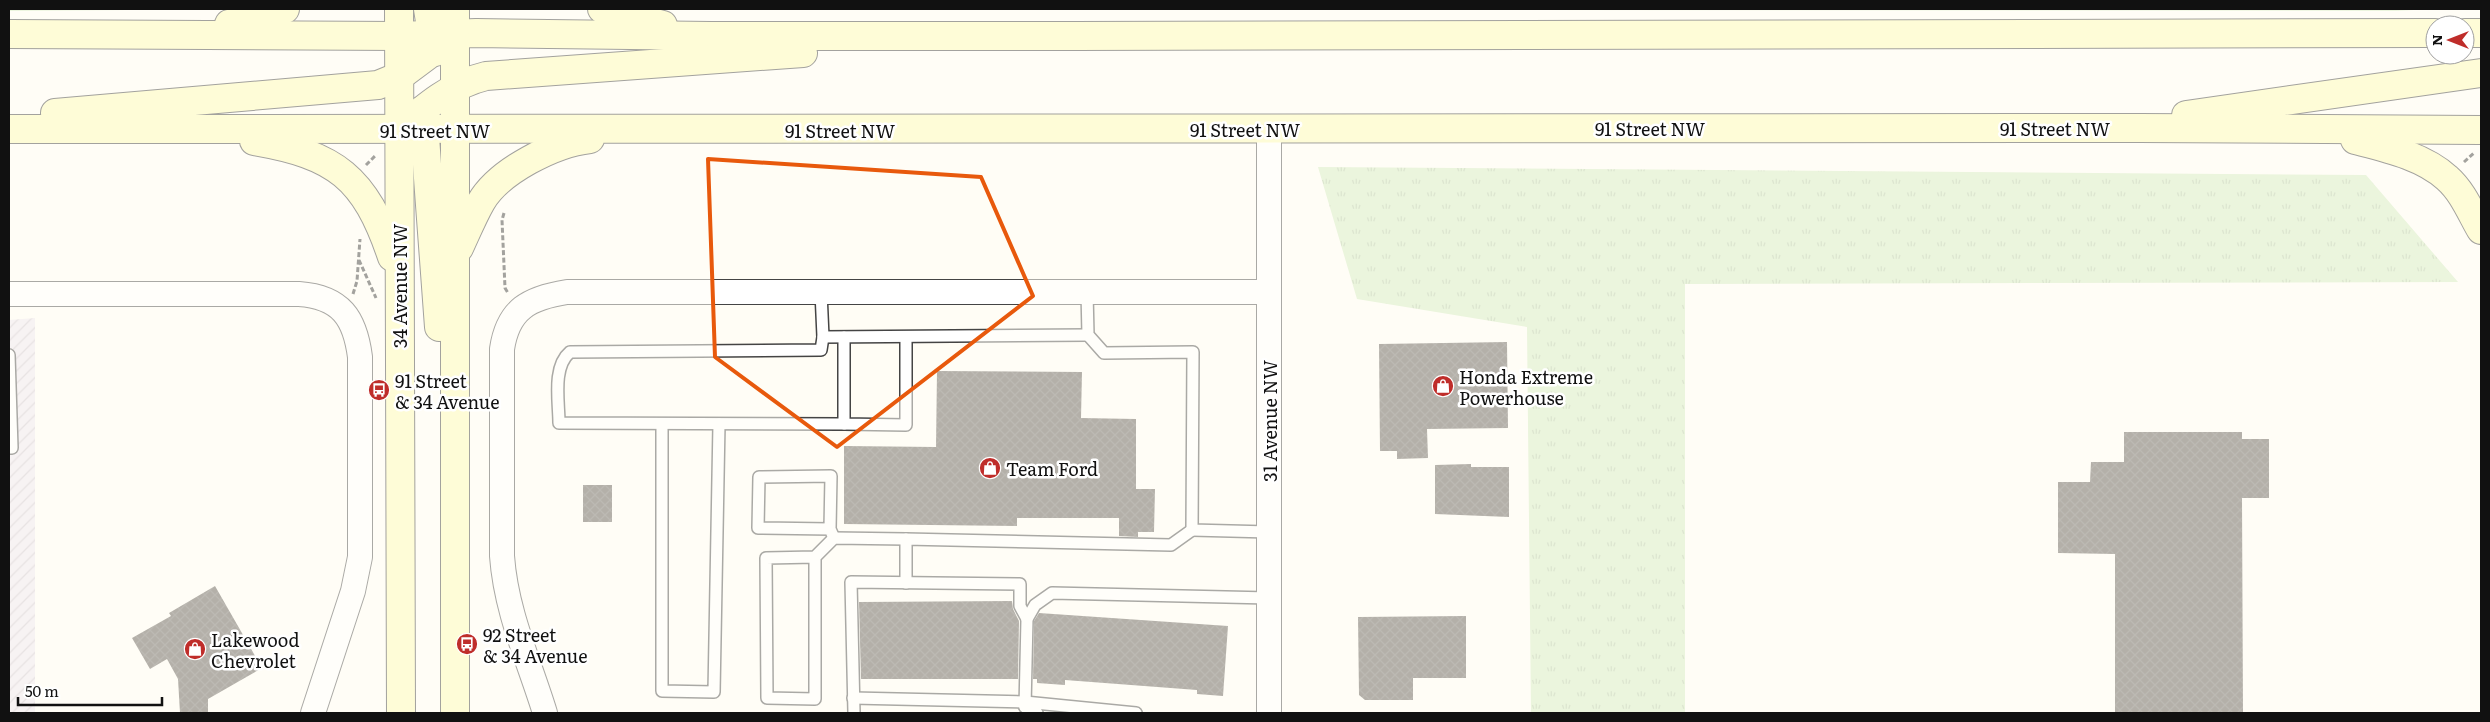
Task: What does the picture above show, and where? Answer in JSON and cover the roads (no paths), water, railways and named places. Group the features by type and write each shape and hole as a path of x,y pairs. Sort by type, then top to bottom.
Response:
{"main road":[{"path":"185,34 274,14 285,9"},
{"name":"34 Avenue NW","path":"399,9 400,36 407,71 399,130 401,713"},
{"path":"428,9 445,32 437,105 455,540"},
{"path":"602,9 711,36"},
{"path":"9,34 400,36 445,32 711,36 1073,36 2425,33"},
{"path":"9,117 378,86 407,71 445,32"},
{"path":"437,105 486,76 1073,36"},
{"path":"407,71 456,129 455,713"},
{"path":"2139,128 2193,113 2481,73"},
{"name":"91 Street NW","path":"9,129 399,130 437,105 456,129 2139,128 2481,130"},
{"path":"178,129 292,148 330,162 361,190 370,203 383,230 398,274"},
{"path":"2312,129 2393,149 2424,164 2447,178 2461,194 2481,230"},
{"path":"456,256 482,200 504,176 539,155 578,140 694,130"}],"street":[{"name":"31 Avenue NW","path":"1269,713 1268,292 1270,129"},
{"path":"546,713 512,618 503,571 502,349 504,334 516,312 539,298 567,292 1268,292"},
{"path":"9,294 300,294 326,299 342,310 354,328 360,357 360,557 353,591 313,713"}],"lane":[{"path":"821,292 823,337 821,350 570,352 563,358 559,370 559,424 906,425 906,337"},
{"path":"1087,292 1088,335 1104,352 1193,352 1192,530"},
{"path":"823,337 1088,335"},
{"path":"844,337 844,424"},
{"path":"9,355 12,448 9,448"},
{"path":"662,424 662,691 714,692 719,424"},
{"path":"815,558 766,558 766,698 815,698 815,558 832,533 831,476 758,477 758,528 832,533 906,539 1172,545 1192,530 1269,532"},
{"path":"906,539 906,583"},
{"path":"854,713 851,582 1020,584 1020,606 1027,619"},
{"path":"1023,707 1027,619 1035,605 1052,593 1269,598"},
{"path":"853,698 1136,713"},
{"path":"1023,707 1036,713"}],"place":[{"name":"Honda Extreme Powerhouse","path":"1443,386"},
{"name":"91 Street & 34 Avenue","path":"379,390"},
{"name":"Team Ford","path":"990,468"},
{"name":"92 Street & 34 Avenue","path":"467,644"},
{"name":"Lakewood Chevrolet","path":"195,649"}]}
